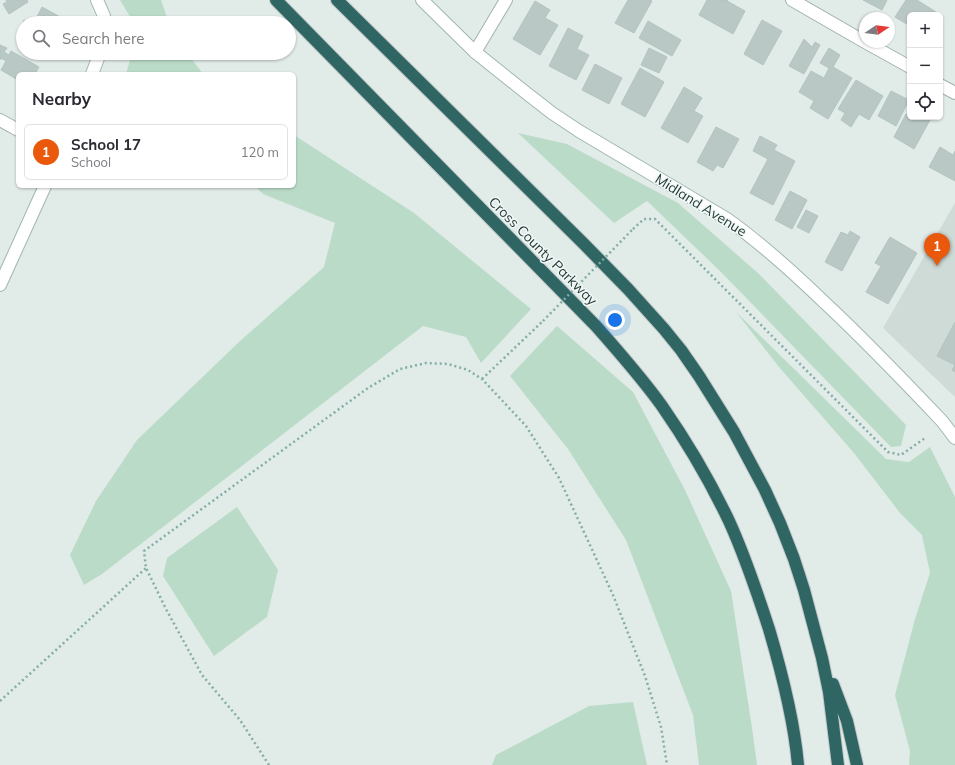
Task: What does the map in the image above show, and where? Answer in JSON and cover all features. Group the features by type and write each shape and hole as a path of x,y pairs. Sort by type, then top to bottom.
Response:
{"highway":[{"name":"Cross County Parkway","path":"276,0 292,16"},
{"path":"337,0 628,289 664,329 699,376 730,425 766,490 798,571 822,658 829,692 838,765"},
{"name":"Cross County Parkway","path":"296,20 592,322 637,373 680,433 711,486 728,521 756,591 776,652 786,693 798,765"},
{"path":"822,658 847,721 857,765"}],"street":[{"path":"97,0 103,16"},
{"name":"Midland Avenue","path":"422,0 475,52 552,113 579,131 727,219 749,234 790,269 842,318 937,416 955,438"},
{"path":"475,52 506,0"},
{"path":"792,0 859,39"},
{"path":"875,48 907,66"},
{"path":"93,72 97,60"},
{"path":"943,87 955,93"},
{"path":"0,120 16,129"},
{"path":"0,285 44,188"}],"path":[{"path":"482,379 543,322 633,229 644,219 655,219 888,452 902,455 925,438"},
{"path":"269,765 240,720 202,675 166,610 146,568 144,551 368,388 400,369 426,363 448,364 468,370 482,379 526,426 559,478 613,595 645,676 660,727 667,765"},
{"path":"0,701 146,568"}],"shaded area":[{"path":"955,203 955,397 883,328"}],"green space":[{"path":"120,0 161,0 167,16 130,16"},
{"path":"130,60 192,60 201,72 127,72"},
{"path":"518,133 567,144 678,203 759,274 906,425 901,446 891,447 721,272 647,201 614,223"},
{"path":"296,136 414,213 531,309 481,363 466,337 423,326 102,574 84,585 70,555 96,501 137,440 240,341 324,267 335,223 263,194 257,188 296,188"},
{"path":"736,312 886,459 909,462 930,447 955,497 955,765 909,765 910,751 895,695 915,619 930,573 922,535 900,513 854,453 779,367"},
{"path":"557,326 633,392 685,490 731,591 757,765 699,765 693,715 626,540 568,449 510,376"},
{"path":"237,507 278,570 267,617 214,656 163,576 167,558"},
{"path":"633,702 647,765 492,765 496,755 589,706"}],"building":[{"path":"6,0 27,0 28,2 9,14 3,4 7,2"},
{"path":"628,0 652,1 634,33 615,23"},
{"path":"707,0 728,0 727,1 745,11 733,34 699,15"},
{"path":"863,0 887,0 882,10"},
{"path":"906,0 917,0 936,12 907,12 907,24 895,17"},
{"path":"535,1 550,10 545,18 558,25 540,55 513,39"},
{"path":"42,7 58,16 38,16"},
{"path":"762,20 782,31 763,65 744,54"},
{"path":"648,21 681,40 672,56 639,38"},
{"path":"568,28 583,36 577,49 589,55 576,80 549,66"},
{"path":"804,39 812,47 815,42 820,45 804,74 789,66"},
{"path":"0,45 7,48 4,52 9,55 11,51 16,54 16,60 27,60 39,67 36,72 16,72 16,79 1,70 6,61 1,58 0,60"},
{"path":"649,48 667,57 659,73 641,65"},
{"path":"829,48 840,55 833,67 852,78 828,119 810,108 814,101 799,92 811,71 824,78 829,68 820,63"},
{"path":"595,64 622,78 609,104 582,90"},
{"path":"640,68 664,82 645,117 621,104"},
{"path":"856,80 883,96 869,120 859,114 851,127 841,120 845,113 838,109"},
{"path":"684,87 702,98 694,111 703,116 688,143 661,128"},
{"path":"891,91 907,99 907,104 896,126 878,116"},
{"path":"906,114 907,120 930,120 914,149 894,137"},
{"path":"716,127 739,139 723,168 717,165 713,171 697,162"},
{"path":"760,136 777,145 774,150 795,161 773,205 750,193 768,159 753,151"},
{"path":"940,147 953,155 955,151 955,181 929,167"},
{"path":"790,191 807,200 792,229 775,220"},
{"path":"806,210 818,216 809,233 797,227"},
{"path":"850,231 860,237 842,271 825,262 841,232 848,235"},
{"path":"890,237 917,253 888,304 866,292 881,266 875,263"},
{"path":"955,322 955,365 937,356"},
{"path":"955,365 955,372 952,370"}],"place":[{"name":"School 17","path":"937,266"}]}
